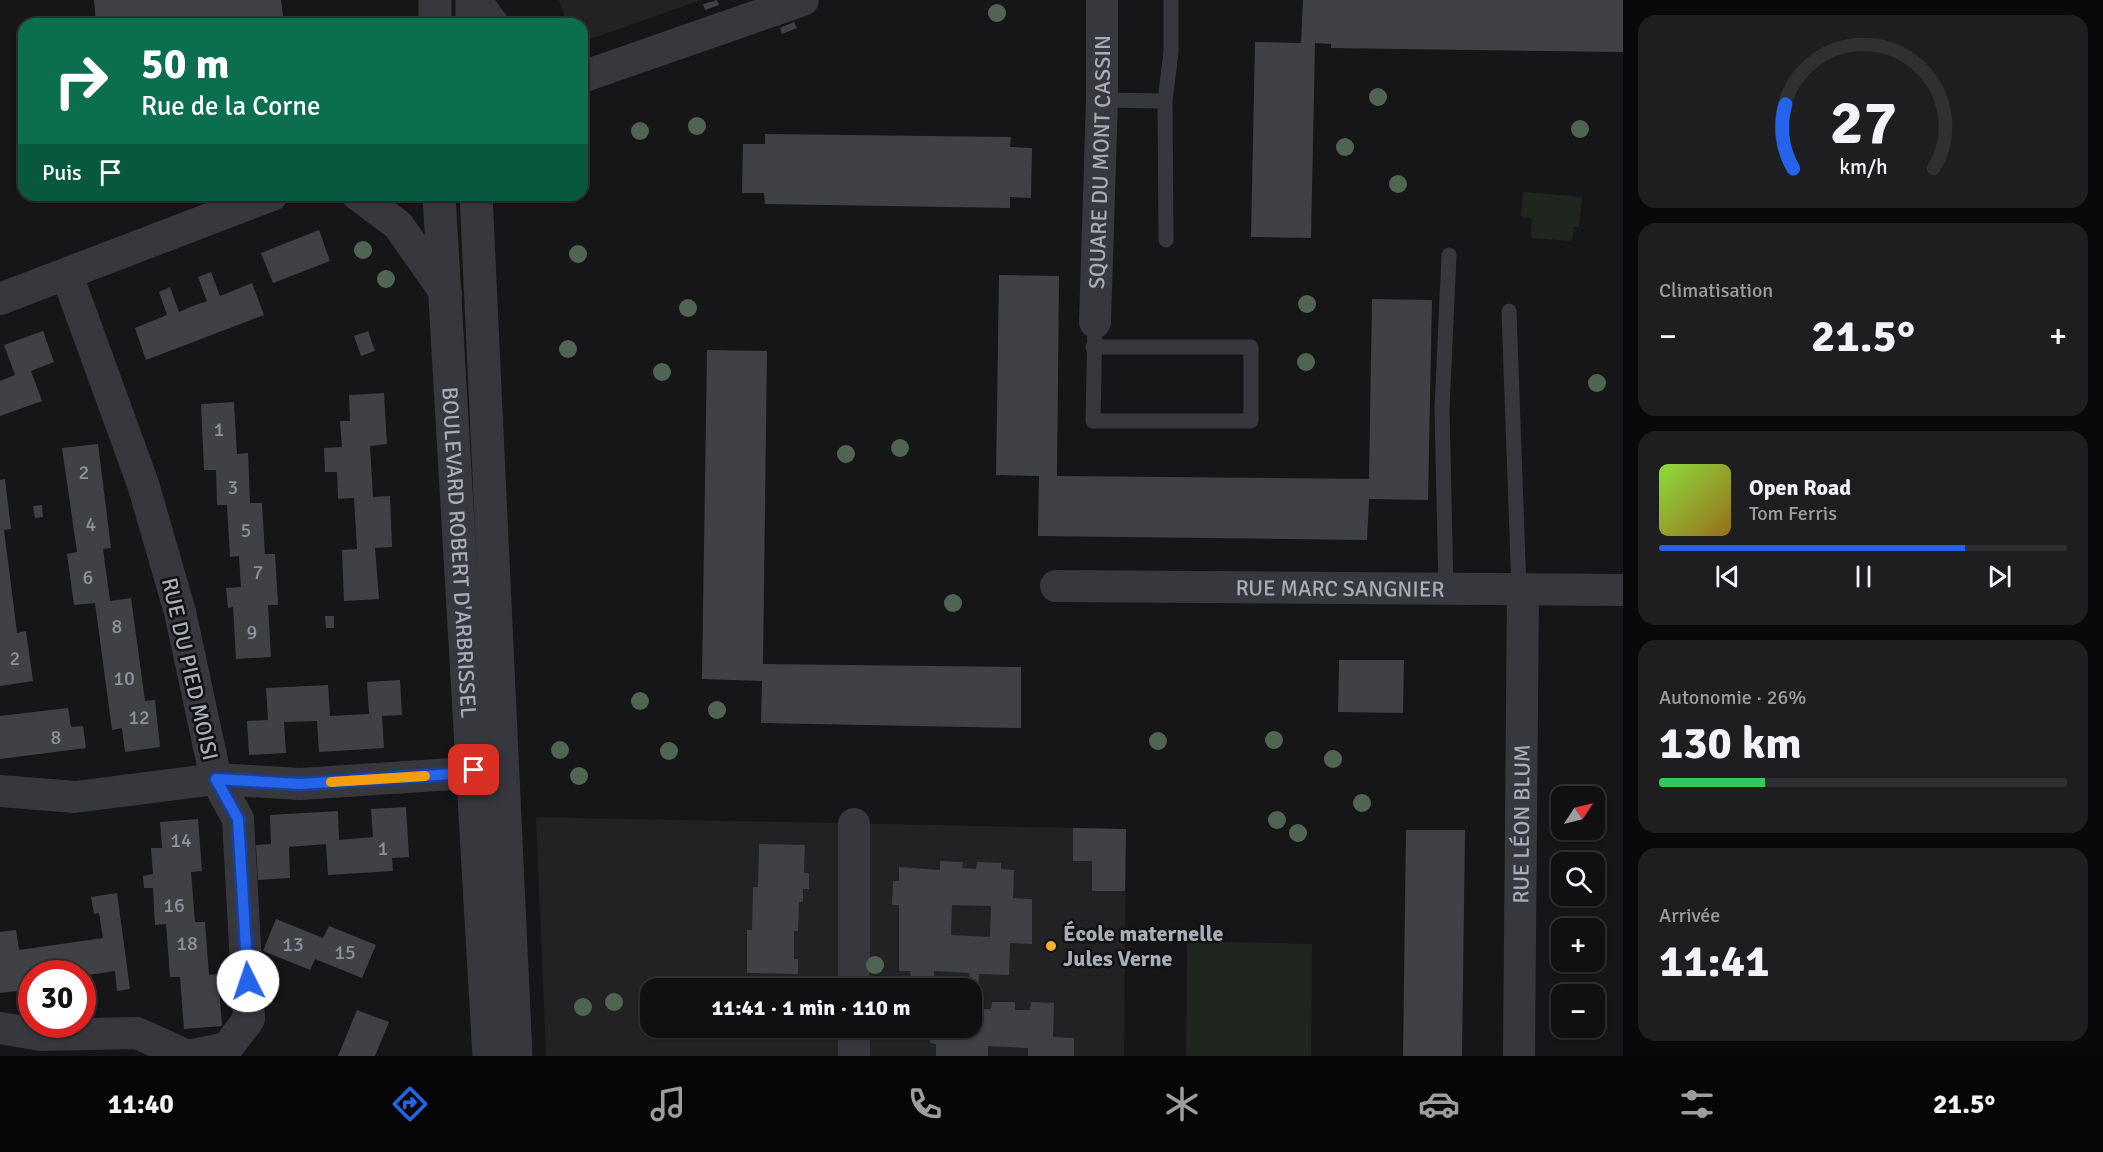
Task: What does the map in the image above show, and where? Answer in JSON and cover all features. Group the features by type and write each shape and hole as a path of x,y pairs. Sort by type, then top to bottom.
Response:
{"street":[{"path":"435,0 435,18"},
{"path":"472,18 474,0"},
{"path":"474,0 488,18"},
{"path":"588,74 804,0"},
{"name":"SQUARE DU MONT CASSIN","path":"1094,334 1102,100 1102,0"},
{"path":"0,299 257,201"},
{"path":"366,201 398,225 446,292"},
{"name":"BOULEVARD ROBERT D'ARBRISSEL","path":"439,201 489,1056"},
{"name":"BOULEVARD ROBERT D'ARBRISSEL","path":"476,201 516,1056"},
{"name":"RUE DU PIED MOISI","path":"0,1028 41,1035 137,1033 188,1056 227,1048 249,1019 238,819 216,779 180,612 146,495 67,275"},
{"name":"RUE MARC SANGNIER","path":"1056,586 1623,590"},
{"name":"RUE LÉON BLUM","path":"1519,1056 1521,590"},
{"path":"0,791 75,797 216,779 300,784 452,774 474,770"},
{"path":"854,824 854,978"},
{"path":"854,1038 854,1056"}],"lane":[{"path":"1166,240 1165,101 1171,52 1171,0"},
{"path":"1102,100 1165,101"},
{"path":"1446,589 1442,408 1449,255"},
{"path":"1509,311 1521,590"},
{"path":"1094,334 1251,347 1251,421 1093,420 1094,334"}],"shaded area":[{"path":"559,0 701,0 588,40 588,18 565,18"},
{"path":"1523,192 1582,197 1579,227 1574,227 1572,241 1531,238 1532,218 1521,217"},
{"path":"536,817 1126,829 1124,1056 546,1056"},
{"path":"1187,941 1312,944 1311,1056 1186,1056"}],"building":[{"path":"94,0 281,0 283,18 96,18"},
{"path":"717,0 719,5 705,10 703,4"},
{"path":"1303,0 1623,0 1623,52 1331,48 1331,44 1315,43 1311,238 1251,237 1255,42 1301,43"},
{"path":"794,22 797,28 782,34 780,28"},
{"path":"765,134 1011,137 1010,147 1032,148 1031,198 1010,197 1010,208 765,204 764,193 742,193 743,144 765,144"},
{"path":"319,230 330,261 273,283 261,253"},
{"path":"211,272 220,296 252,283 264,315 146,360 135,328 167,315 159,292 170,287 179,312 207,301 198,277"},
{"path":"999,275 1059,276 1057,476 1369,479 1372,299 1432,300 1428,500 1369,499 1367,540 1038,536 1039,476 996,475"},
{"path":"43,331 54,362 31,371 42,401 0,416 0,381 15,375 4,345"},
{"path":"368,331 375,351 361,356 354,336"},
{"path":"707,350 767,351 763,664 1021,667 1021,728 761,723 762,681 702,679"},
{"path":"384,393 387,444 370,446 373,497 390,496 392,547 375,548 379,599 344,601 342,550 357,549 354,498 338,499 337,472 325,472 324,448 342,447 340,421 350,421 349,395"},
{"path":"234,402 237,454 248,453 250,503 262,503 265,554 275,554 278,605 268,605 271,657 236,659 233,607 228,608 226,588 241,587 239,556 230,557 227,505 217,505 216,470 204,470 201,404"},
{"path":"98,444 111,548 103,549 110,601 131,598 145,701 155,700 160,747 125,752 122,728 112,730 95,603 74,605 67,554 77,552 62,448"},
{"path":"5,479 11,529 4,530 17,633 26,631 33,681 0,686 0,480"},
{"path":"42,505 43,517 35,518 33,506"},
{"path":"325,616 334,616 334,628 326,628"},
{"path":"1339,660 1404,660 1403,713 1338,712"},
{"path":"400,680 402,715 382,716 384,748 319,752 317,721 284,722 286,753 249,755 247,721 268,720 266,688 328,685 330,716 369,714 367,682"},
{"path":"68,708 71,727 83,726 86,748 0,759 0,716"},
{"path":"406,807 409,857 392,858 393,871 328,875 326,844 289,847 290,878 258,880 256,845 271,844 270,815 338,811 339,840 373,837 371,809"},
{"path":"198,819 202,871 191,872 195,922 205,922 209,975 218,974 222,1026 184,1029 180,977 170,977 166,924 155,925 153,888 144,888 143,876 153,874 151,848 162,848 160,822"},
{"path":"1073,828 1126,829 1125,891 1092,891 1092,861 1073,861"},
{"path":"1406,830 1465,830 1462,1056 1403,1056"},
{"path":"759,844 805,845 804,873 809,873 809,889 803,889 803,902 799,902 798,931 794,931 794,959 798,959 798,974 747,973 747,930 752,930 753,887 758,887"},
{"path":"940,861 963,862 962,868 976,869 977,862 1001,863 1001,869 1014,870 1013,898 1032,899 1032,944 1010,943 1009,975 979,974 979,978 969,978 969,973 934,971 934,978 911,978 910,971 899,971 899,905 892,905 893,881 899,881 899,867 940,870","holes":["952,905 991,906 990,937 951,935"]},
{"path":"117,893 130,989 117,991 115,971 96,974 96,960 18,960 18,991 0,993 0,932 16,930 19,950 103,938 99,913 94,914 91,897"},
{"path":"276,919 323,938 329,926 376,945 362,978 315,959 310,970 263,951"},
{"path":"992,1002 1015,1002 1015,1010 1030,1010 1031,1002 1054,1003 1053,1037 1074,1038 1074,1056 1028,1056 1028,1048 988,1046 988,1056 936,1056 936,1044 930,1043 930,1038 982,1038 982,1009 991,1009"},
{"path":"357,1010 389,1022 375,1056 338,1056"}],"slow traffic":[{"path":"331,782 425,776"}],"place":[{"name":"École maternelle Jules Verne","path":"1051,946"}],"route":[{"path":"248,981 238,819 216,779 300,784 452,774 474,770"}]}
